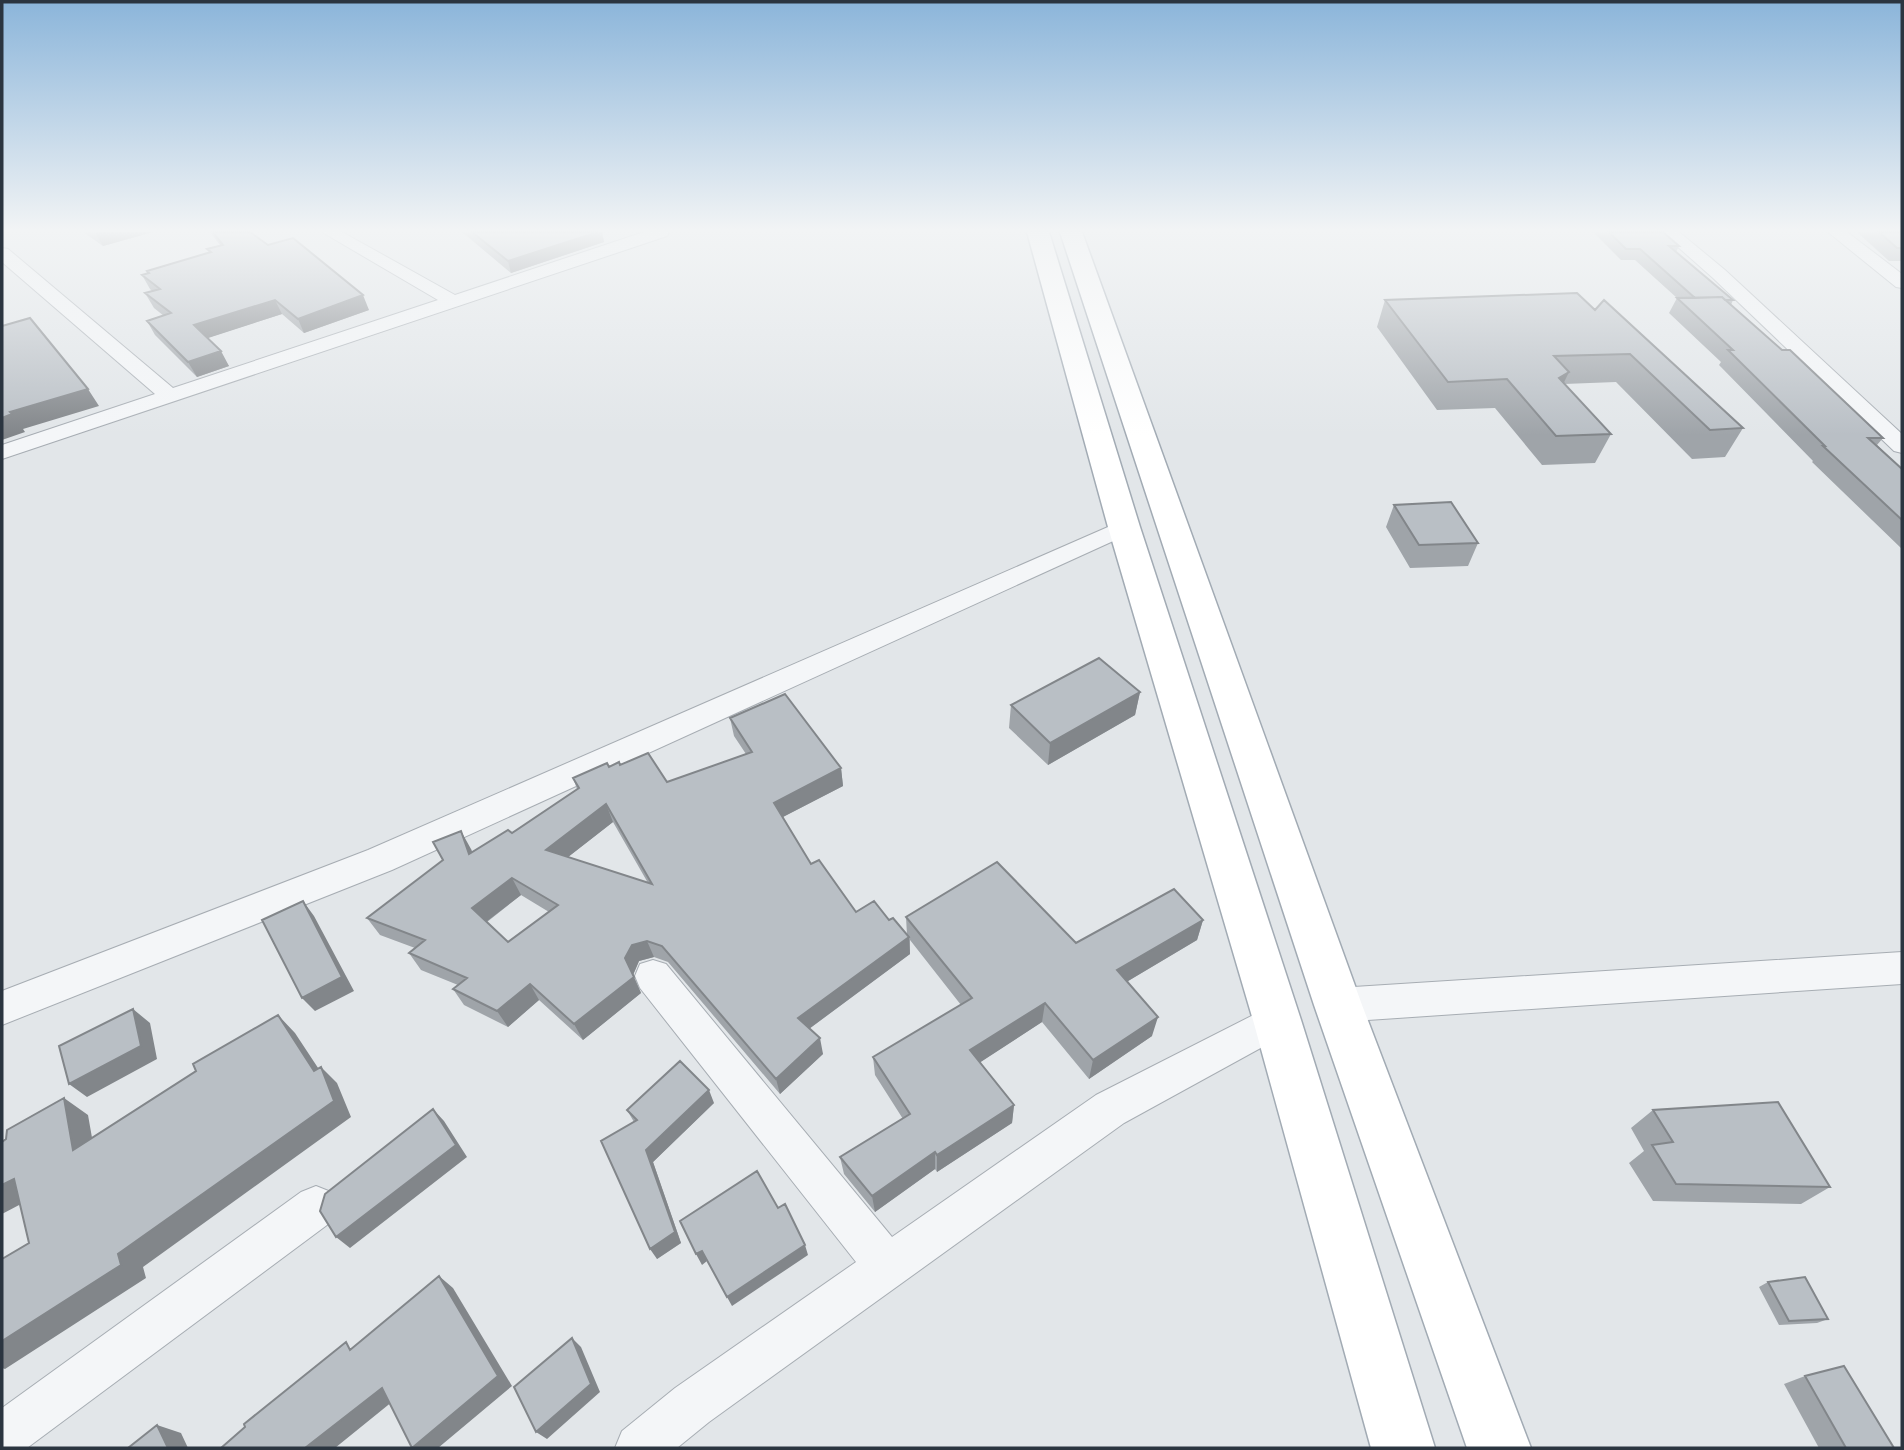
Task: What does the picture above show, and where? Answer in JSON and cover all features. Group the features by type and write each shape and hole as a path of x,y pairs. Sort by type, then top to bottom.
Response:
{"main road":[{"path":"1058,300 1124,527 1277,1020 1403,1448"},
{"path":"1094,300 1338,1004 1499,1448"}],"street":[{"path":"57,300 170,396"},
{"path":"2,453 452,300"},
{"path":"1746,300 1902,446"},
{"path":"2,1008 380,860 1124,527"},
{"path":"1338,1004 1902,968"},
{"path":"653,976 887,1266"},
{"path":"639,1448 692,1405 1110,1109 1277,1020"},
{"path":"2,1437 316,1207"}],"building":[{"path":"154,300 350,300 298,319 275,300 194,325 221,351 188,362 147,321 171,313"},
{"path":"1385,300 1584,300 1595,310 1604,300 1743,428 1710,430 1630,354 1554,356 1569,372 1559,378 1611,434 1556,436 1507,379 1448,382"},
{"path":"1679,300 1725,300 1782,350 1790,350 1883,438 1868,438 1902,469 1902,520 1823,446 1728,350 1733,350"},
{"path":"30,318 88,389 10,412 12,414 2,418 2,326"},
{"path":"1451,502 1478,543 1419,545 1394,505"},
{"path":"1099,658 1140,692 1050,743 1011,705"},
{"path":"785,694 841,768 774,803 811,864 819,860 856,912 874,901 889,920 893,918 909,937 798,1018 820,1038 776,1079 662,946 647,941 632,945 625,958 634,977 574,1024 530,984 497,1011 453,989 467,978 409,953 425,940 367,918 443,860 433,842 461,831 469,854 508,830 512,833 579,788 573,778 607,763 609,767 619,762 620,765 648,753 667,782 752,752 730,718","holes":["606,804 652,884 546,850","512,878 558,905 508,942 472,908"]},
{"path":"997,862 1076,943 1174,889 1203,920 1117,970 1158,1017 1093,1060 1045,1003 970,1050 1014,1105 937,1155 935,1152 872,1196 840,1157 910,1114 873,1057 972,998 906,917"},
{"path":"303,901 342,977 302,998 262,920"},
{"path":"133,1009 141,1046 69,1084 59,1046"},
{"path":"278,1015 314,1071 321,1067 334,1101 118,1254 121,1265 2,1341 2,1259 29,1243 14,1179 2,1185 2,1142 6,1139 7,1130 64,1098 73,1150 196,1071 193,1064"},
{"path":"680,1061 709,1090 646,1150 675,1232 650,1249 601,1141 637,1120 627,1110"},
{"path":"1778,1102 1830,1187 1676,1184 1652,1145 1673,1142 1653,1110"},
{"path":"433,1109 456,1145 336,1237 320,1211 325,1194"},
{"path":"757,1171 778,1208 785,1204 805,1245 727,1297 702,1251 696,1254 680,1221"},
{"path":"439,1276 498,1376 412,1448 382,1388 305,1448 221,1448 245,1427 244,1424 346,1342 350,1350"},
{"path":"1805,1277 1828,1319 1789,1321 1768,1282"},
{"path":"572,1338 591,1384 536,1432 514,1387"},
{"path":"1844,1366 1894,1448 1846,1448 1805,1376"},
{"path":"157,1425 168,1448 128,1448"}]}
